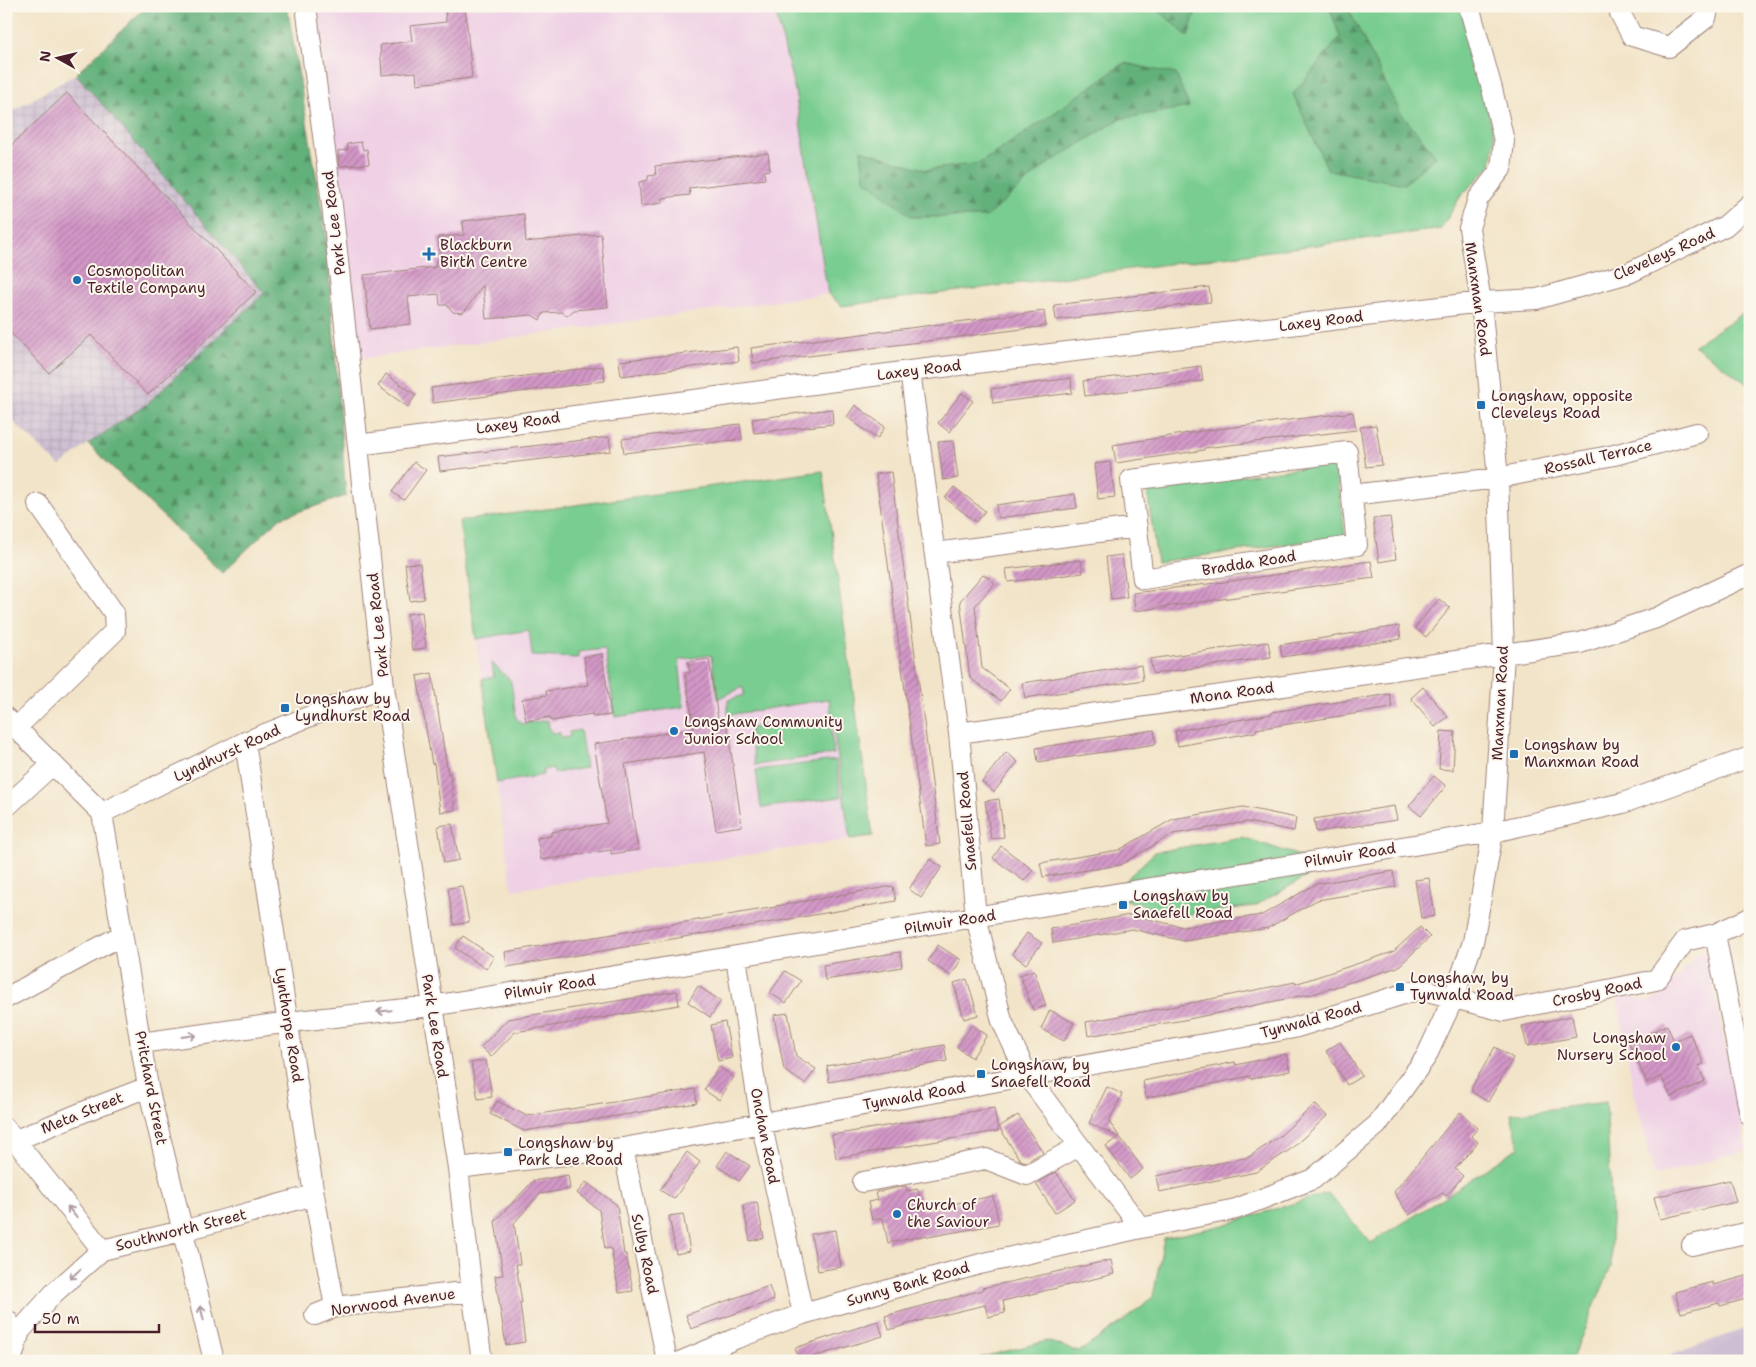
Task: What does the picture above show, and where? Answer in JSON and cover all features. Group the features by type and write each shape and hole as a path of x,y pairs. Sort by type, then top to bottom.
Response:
{"street":[{"name":"Park Lee Road","path":"306,6 331,196 384,687 458,1168 482,1361"},
{"name":"Manxman Road","path":"1141,1228 1236,1209 1313,1179 1377,1125 1426,1057 1453,999 1473,942 1493,832 1504,654 1498,478 1481,302 1469,228 1478,199 1501,169 1504,142 1492,88 1468,6"},
{"path":"1620,6 1620,13 1632,36 1669,47 1706,18 1709,6"},
{"name":"Cleveleys Road","path":"1481,302 1537,299 1629,273 1725,226 1750,204"},
{"name":"Laxey Road","path":"358,445 910,371 1481,302"},
{"name":"Snaefell Road","path":"910,371 959,733 976,917 1002,1022 1028,1077 1141,1228"},
{"name":"Rossall Terrace","path":"1498,478 1614,455 1697,433"},
{"name":"Bradda Road","path":"1347,452 1352,495 1357,546 1143,579 1131,480 1347,452"},
{"path":"1352,495 1498,478"},
{"path":"38,504 114,613 115,632 11,723 102,813"},
{"path":"934,553 1137,527"},
{"name":"Mona Road","path":"959,733 1580,643 1656,618 1750,574"},
{"name":"Lyndhurst Road","path":"102,813 244,742 384,687"},
{"name":"Lynthorpe Road","path":"244,742 289,1022 314,1195 335,1307"},
{"name":"Pilmuir Road","path":"141,1043 289,1022 432,1006 1493,832 1623,803 1750,757"},
{"path":"6,807 52,764"},
{"name":"Pritchard Street","path":"102,813 148,1087 214,1361"},
{"name":"Crosby Road","path":"1453,999 1504,1011 1656,980 1685,941 1715,934 1750,918"},
{"path":"1715,934 1750,1115"},
{"path":"6,998 122,935"},
{"name":"Onchan Road","path":"736,957 761,1122 803,1314"},
{"name":"Tynwald Road","path":"458,1168 623,1148 1294,1028 1420,989 1453,999"},
{"name":"Meta Street","path":"11,1134 98,1106 148,1087"},
{"path":"11,1134 102,1250"},
{"path":"863,1182 986,1159 1027,1175 1079,1146"},
{"name":"Sulby Road","path":"623,1148 667,1361"},
{"name":"Southworth Street","path":"13,1325 54,1294 102,1250 182,1231 314,1195"},
{"name":"Sunny Bank Road","path":"682,1361 737,1338 803,1314 980,1264 1141,1228"},
{"path":"1692,1245 1750,1232"},
{"name":"Norwood Avenue","path":"315,1315 335,1307 472,1290"},
{"path":"11,1361 13,1325"}],"shaded area":[{"path":"317,6 774,6 795,91 828,294 359,359"},
{"path":"76,74 264,293 147,404 88,444 60,466 6,415 6,115"},
{"name":"Longshaw Community Junior School","path":"823,471 873,836 512,890 459,521"},
{"name":"Longshaw Nursery School","path":"1700,951 1706,953 1747,1150 1655,1176 1634,1092 1617,998 1628,996 1646,1002 1661,997"},
{"path":"1750,1327 1750,1361 1658,1361 1684,1350"}],"green space":[{"path":"147,6 287,6 326,234 346,496 280,518 222,573 88,444 147,404 264,293 76,74"},
{"path":"774,6 1460,6 1495,138 1491,165 1460,197 1441,229 842,306 828,294 795,91"},
{"path":"1154,6 1197,6 1188,37"},
{"path":"1329,6 1347,6 1400,112 1436,156 1404,184 1328,170 1293,94 1340,37"},
{"path":"1124,63 1176,74 1189,107 1120,119 1046,165 986,217 912,217 864,179 861,150 926,170 980,163"},
{"path":"1750,309 1750,386 1694,345"},
{"path":"1336,463 1345,536 1157,562 1147,489"},
{"path":"823,471 873,836 850,839 829,699 728,715 728,700 744,695 743,687 718,699 711,655 679,660 684,707 615,717 605,649 578,652 578,658 532,656 529,630 476,639 459,521"},
{"path":"492,663 511,681 516,718 522,724 548,720 549,729 553,733 560,733 561,738 570,737 569,732 580,730 586,768 554,773 553,768 543,770 543,775 497,783 482,679 494,677"},
{"path":"829,717 834,754 755,765 750,728"},
{"path":"836,760 841,797 761,808 756,770"},
{"path":"1242,837 1327,865 1255,906 1177,916 1110,895 1155,852"},
{"path":"1606,1102 1611,1199 1611,1267 1571,1361 967,1361 1047,1341 1079,1352 1122,1322 1153,1297 1164,1238 1220,1226 1328,1193 1371,1243 1519,1147 1511,1114"}],"building":[{"path":"445,6 465,6 472,78 417,84 416,72 382,75 380,45 412,41 410,26 446,22"},
{"name":"Cosmopolitan Textile Company","path":"67,93 256,292 148,395 91,335 49,373 6,328 6,150"},
{"path":"361,142 363,150 367,149 369,164 339,166 338,151 348,150 347,144"},
{"path":"768,153 770,170 764,171 765,179 689,188 690,195 662,198 662,203 641,206 639,182 648,180 648,176 656,175 655,166"},
{"path":"524,214 526,242 601,234 608,307 574,310 567,316 561,312 544,313 540,320 532,315 486,319 483,285 462,313 453,312 447,305 440,305 439,294 408,297 411,324 370,329 364,275 436,267 436,260 441,260 438,237 464,235 463,221"},
{"path":"1209,287 1211,302 1056,320 1054,305"},
{"path":"1044,311 1046,326 753,363 751,348"},
{"path":"737,347 739,361 621,376 619,361"},
{"path":"603,366 605,381 433,403 431,388"},
{"path":"1201,366 1203,381 1085,396 1083,381"},
{"path":"386,374 416,395 408,407 378,386"},
{"path":"1071,378 1072,393 993,403 991,389"},
{"path":"962,393 973,401 949,432 938,423"},
{"path":"855,405 885,427 877,439 847,417"},
{"path":"832,409 833,424 754,433 752,419"},
{"path":"1353,412 1356,430 1204,448 1204,450 1116,463 1113,445 1202,431"},
{"path":"740,424 742,439 624,453 622,439"},
{"path":"1376,425 1382,465 1366,467 1360,427"},
{"path":"609,437 611,451 440,471 438,457"},
{"path":"953,441 958,478 943,480 938,442"},
{"path":"414,462 426,470 404,500 392,492"},
{"path":"1110,462 1115,497 1098,499 1094,464"},
{"path":"891,472 940,844 926,846 876,474"},
{"path":"954,487 985,511 976,522 945,498"},
{"path":"1075,494 1077,508 998,518 996,505"},
{"path":"1390,517 1396,559 1379,562 1373,519"},
{"path":"1122,555 1127,597 1111,599 1106,557"},
{"path":"1081,560 1083,573 1008,582 1006,569"},
{"path":"1371,561 1374,578 1135,611 1133,593"},
{"path":"420,563 424,599 410,601 405,564"},
{"path":"983,574 995,583 975,606 982,668 1010,689 1001,701 970,678 960,601"},
{"path":"1439,599 1450,608 1426,637 1415,628"},
{"path":"422,612 426,648 412,650 407,614"},
{"path":"1399,626 1401,639 1282,657 1280,645"},
{"path":"1268,642 1271,657 1153,674 1150,659"},
{"path":"602,654 611,715 593,717 592,714 551,721 550,717 526,721 522,699 547,695 546,691 588,685 584,657"},
{"path":"709,659 719,726 727,724 742,826 716,830 704,752 625,764 638,850 611,854 611,850 541,860 537,838 551,836 551,832 607,823 594,744 694,729 685,673 690,672 688,662"},
{"path":"1141,665 1143,680 1025,698 1022,683"},
{"path":"432,673 455,810 440,812 434,763 432,764 417,676"},
{"path":"1423,687 1448,717 1435,727 1411,698"},
{"path":"1390,694 1392,708 1256,729 1256,732 1178,746 1175,731 1272,714 1272,712"},
{"path":"1154,730 1156,744 1038,762 1036,748"},
{"path":"1441,731 1455,732 1453,770 1439,769"},
{"path":"1006,752 1018,762 994,792 982,782"},
{"path":"1434,776 1446,786 1421,816 1409,806"},
{"path":"999,799 1004,837 991,839 985,801"},
{"path":"1394,806 1397,820 1316,832 1314,819"},
{"path":"1243,807 1296,818 1294,831 1247,822 1173,834 1120,865 1043,877 1040,863 1119,850 1173,819"},
{"path":"452,824 459,860 444,863 438,826"},
{"path":"1001,846 1033,870 1024,881 993,858"},
{"path":"930,859 942,867 921,898 909,889"},
{"path":"1393,871 1396,887 1317,900 1268,928 1184,941 1132,929 1053,943 1051,929 1130,915 1183,927 1262,915 1316,884"},
{"path":"1429,878 1435,916 1421,918 1415,880"},
{"path":"462,886 469,922 454,925 448,888"},
{"path":"893,886 896,901 507,967 505,952"},
{"path":"1420,927 1430,937 1398,967 1310,995 1184,1020 1088,1036 1086,1022 1295,982 1295,984 1393,952"},
{"path":"1027,933 1042,943 1026,964 1012,954"},
{"path":"463,936 494,957 486,969 455,948"},
{"path":"938,945 961,960 951,976 928,961"},
{"path":"900,952 902,967 825,980 823,965"},
{"path":"1034,970 1046,1006 1033,1010 1020,975"},
{"path":"785,971 801,981 786,1003 770,993"},
{"path":"967,979 978,1015 964,1019 954,983"},
{"path":"698,986 721,1001 710,1017 688,1002"},
{"path":"677,991 679,1005 515,1032 491,1057 481,1047 508,1019"},
{"path":"1050,1010 1074,1023 1064,1041 1041,1029"},
{"path":"788,1013 796,1056 816,1069 805,1084 784,1070 774,1015"},
{"path":"1572,1016 1576,1037 1527,1046 1522,1026"},
{"path":"725,1022 732,1058 718,1061 711,1025"},
{"path":"972,1025 987,1035 972,1058 957,1047"},
{"path":"1667,1025 1674,1041 1690,1034 1704,1064 1698,1066 1705,1081 1671,1097 1661,1076 1647,1083 1629,1043"},
{"path":"1340,1042 1362,1076 1347,1085 1326,1051"},
{"path":"944,1045 947,1061 829,1082 827,1066"},
{"path":"1495,1047 1513,1058 1488,1102 1472,1092 1472,1087"},
{"path":"1286,1054 1290,1071 1250,1079 1250,1076 1146,1098 1143,1081 1235,1062 1236,1065"},
{"path":"486,1060 492,1097 478,1099 471,1063"},
{"path":"719,1067 734,1077 719,1100 704,1090"},
{"path":"1107,1087 1122,1094 1109,1122 1143,1169 1130,1179 1106,1146 1118,1137 1089,1123"},
{"path":"695,1089 697,1103 524,1131 490,1114 497,1101 527,1116"},
{"path":"1315,1104 1327,1116 1291,1149 1256,1172 1159,1192 1156,1176 1249,1157 1280,1136"},
{"path":"994,1108 998,1131 836,1158 832,1135"},
{"path":"1460,1112 1478,1128 1471,1136 1478,1142 1455,1169 1463,1176 1446,1196 1442,1193 1409,1215 1394,1192"},
{"path":"1018,1115 1043,1152 1026,1162 1020,1160 999,1127"},
{"path":"727,1151 750,1166 739,1181 717,1166"},
{"path":"687,1152 700,1162 674,1199 660,1190"},
{"path":"1056,1172 1075,1200 1055,1213 1036,1184"},
{"path":"568,1175 570,1189 540,1194 514,1223 520,1264 516,1264 525,1342 506,1345 495,1276 503,1275 495,1221 533,1181"},
{"path":"1730,1180 1736,1202 1660,1219 1654,1197"},
{"path":"586,1182 617,1205 624,1254 626,1254 633,1291 619,1293 611,1248 605,1249 599,1210 577,1193"},
{"path":"906,1186 907,1191 918,1189 922,1210 993,1196 999,1224 888,1243 883,1218 872,1220 868,1202 878,1200 876,1192"},
{"path":"757,1202 764,1238 750,1241 743,1205"},
{"path":"683,1214 690,1251 676,1254 669,1216"},
{"path":"835,1230 841,1267 818,1271 811,1234"},
{"path":"1111,1260 1114,1274 1003,1301 1005,1313 988,1317 985,1305 889,1330 885,1316 982,1290 982,1288"},
{"path":"1750,1275 1750,1298 1720,1306 1719,1303 1681,1313 1675,1292 1713,1282 1713,1285"},
{"path":"769,1286 774,1300 691,1329 686,1315"},
{"path":"878,1321 883,1336 799,1361 795,1348"}],"place":[{"name":"Blackburn Birth Centre","path":"429,254"},
{"name":"Cosmopolitan Textile Company","path":"77,280"},
{"name":"Longshaw, opposite Cleveleys Road","path":"1481,405"},
{"name":"Longshaw by Lyndhurst Road","path":"285,708"},
{"name":"Longshaw Community Junior School","path":"674,731"},
{"name":"Longshaw by Manxman Road","path":"1514,754"},
{"name":"Longshaw by Snaefell Road","path":"1123,905"},
{"name":"Longshaw, by Tynwald Road","path":"1400,987"},
{"name":"Longshaw Nursery School","path":"1676,1047"},
{"name":"Longshaw, by Snaefell Road","path":"981,1074"},
{"name":"Longshaw by Park Lee Road","path":"508,1152"},
{"name":"Church of the Saviour","path":"897,1214"}]}
